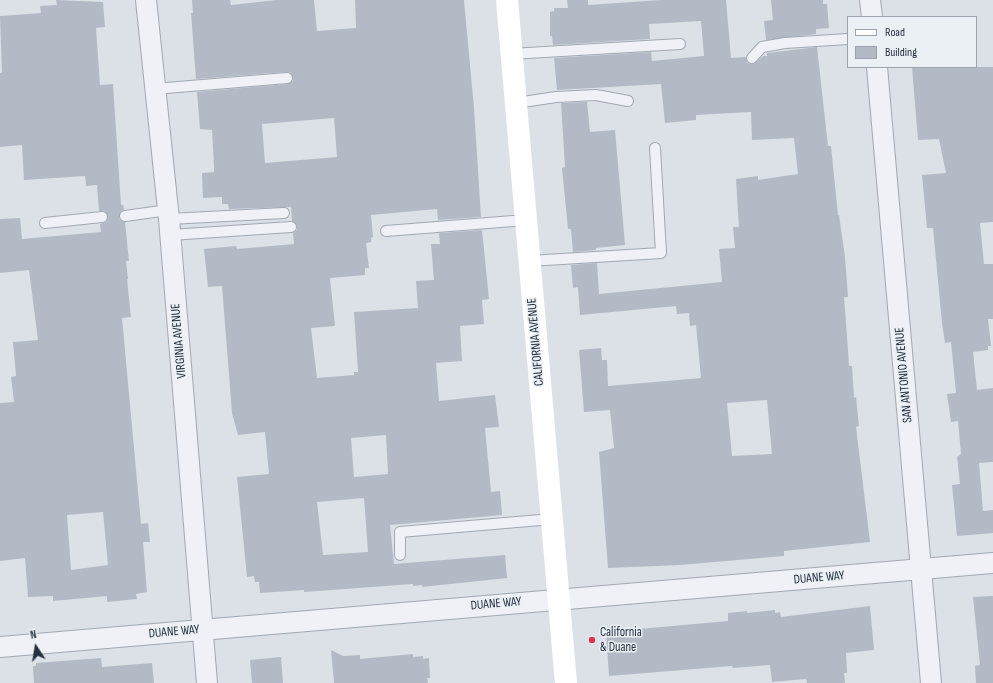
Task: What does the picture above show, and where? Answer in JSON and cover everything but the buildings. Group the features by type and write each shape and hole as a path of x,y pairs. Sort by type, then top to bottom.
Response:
{"main road":[{"name":"CALIFORNIA AVENUE","path":"507,0 566,683"}],"street":[{"name":"VIRGINIA AVENUE","path":"146,0 154,89 169,222 207,683"},
{"path":"870,0 872,16"},
{"name":"SAN ANTONIO AVENUE","path":"877,68 931,683"},
{"name":"DUANE WAY","path":"0,647 993,563"}],"lane":[{"path":"752,58 762,47 785,43 847,39"},
{"path":"511,54 680,44"},
{"path":"154,89 287,78"},
{"path":"516,103 556,97 596,95 628,102"},
{"path":"529,261 661,253 655,148"},
{"path":"169,222 284,213"},
{"path":"45,223 102,216"},
{"path":"125,216 169,222 291,227"},
{"path":"386,231 526,220"},
{"path":"400,555 400,532 552,519"}],"place":[{"name":"California & Duane","path":"592,640"}]}
